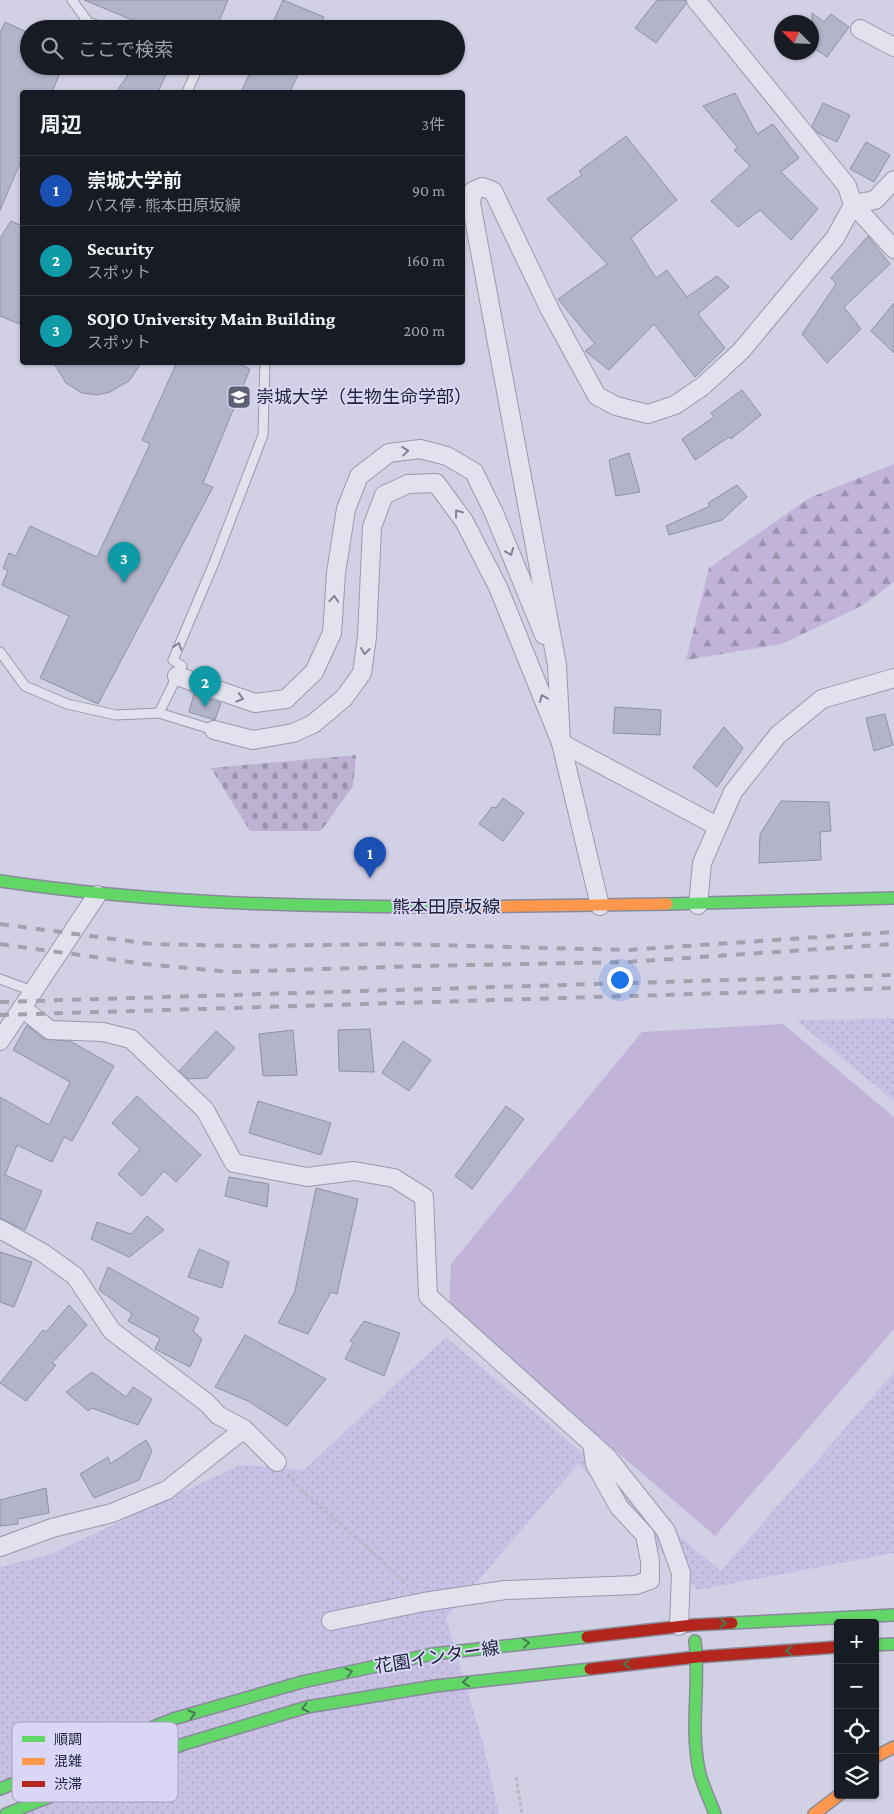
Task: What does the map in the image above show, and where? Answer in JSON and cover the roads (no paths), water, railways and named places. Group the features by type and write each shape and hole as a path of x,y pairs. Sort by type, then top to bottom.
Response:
{"main road":[{"name":"熊本田原坂線","path":"0,881 97,896 292,907 698,905 894,898"},
{"name":"花園インター線","path":"166,1722 302,1682 433,1654 686,1626 894,1615"},
{"path":"686,1626 697,1656 695,1719 699,1770 715,1814"},
{"path":"879,1645 894,1644"},
{"name":"花園インター線","path":"178,1746 307,1707 435,1686 697,1656 834,1647"},
{"path":"879,1755 894,1747"},
{"name":"花園インター線","path":"0,1789 12,1784"},
{"path":"814,1814 834,1799"},
{"name":"花園インター線","path":"6,1814 37,1802"}],"street":[{"path":"696,0 847,186 853,204 894,249"},
{"path":"860,30 894,47"},
{"path":"853,204 874,200 894,180"},
{"path":"561,743 557,666 471,203 473,191 482,187 493,191 550,310 597,396 616,406 648,414 675,405 703,386 741,351 836,238 853,204"},
{"path":"177,676 255,703 286,699 314,672 332,633 336,572 346,509 359,476 389,453 420,450 447,456 474,472 494,513 557,666"},
{"path":"214,730 253,740 294,733 313,724 344,698 362,673 367,637 372,527 384,495 408,484 436,483 464,521 498,587 561,743 600,906"},
{"path":"698,905 702,864 733,792 778,735 822,699 894,678"},
{"path":"561,743 717,826"},
{"path":"0,1041 97,896"},
{"path":"22,1008 50,1030 103,1032 131,1039 206,1110 234,1163 307,1177 354,1170 394,1178 424,1197 428,1296 608,1458 666,1531 681,1573 686,1626"},
{"path":"0,1230 43,1253 75,1276 112,1331 192,1391 218,1415 244,1429 277,1462"},
{"path":"0,1547 52,1528 112,1513 167,1490 244,1429"},
{"path":"331,1621 424,1602 505,1590 636,1585 650,1580 650,1561 645,1535 619,1507 595,1464 592,1443"}],"lane":[{"path":"72,0 87,20"},
{"path":"188,90 195,75"},
{"path":"158,713 182,666 173,660 214,563 263,435 265,365"},
{"path":"0,652 25,686 67,704 116,715 158,713 214,730"},
{"path":"0,980 32,991"}],"railway":[{"path":"0,924 151,944 240,946 395,944 627,950 894,932"},
{"path":"0,944 145,964 230,972 627,962 894,944"},
{"path":"0,1002 894,975"},
{"path":"0,1015 894,988"}],"place":[{"name":"崇城大学（生物生命学部）","path":"239,397"},
{"name":"SOJO University Main Building","path":"124,583"},
{"name":"Security","path":"205,707"},
{"name":"崇城大学前","path":"370,878"}]}
